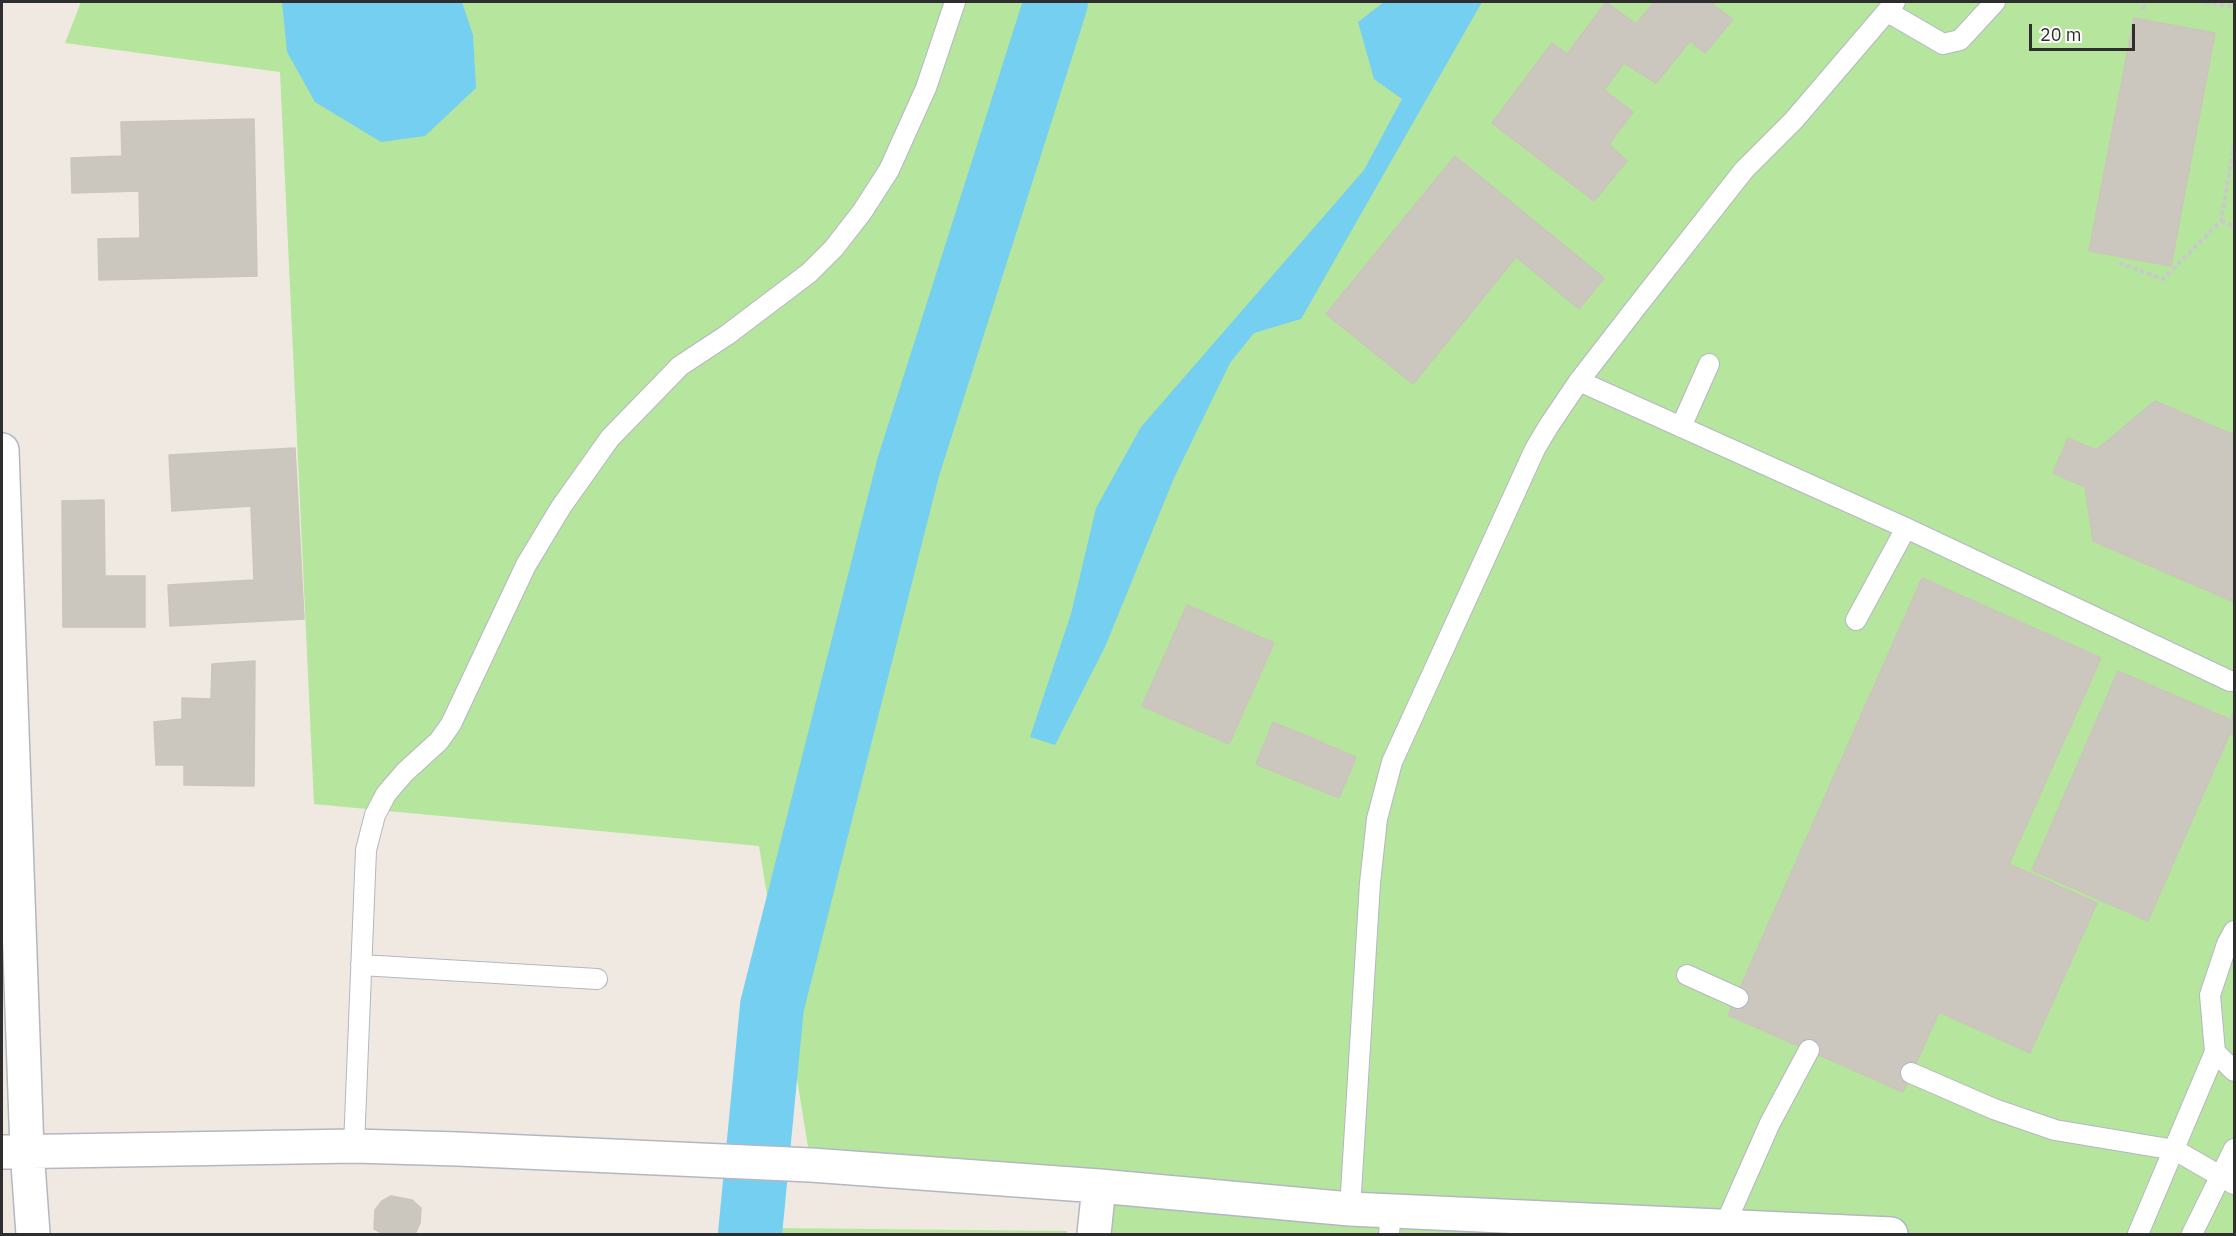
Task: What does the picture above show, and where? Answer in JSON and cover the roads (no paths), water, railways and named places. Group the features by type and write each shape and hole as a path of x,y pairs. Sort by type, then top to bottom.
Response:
{"street":[{"path":"2,450 14,1151 33,1234"},
{"path":"14,1151 354,1146 648,1157 1099,1186 1350,1209 1390,1223 1724,1227 1891,1234"},
{"path":"1094,1234 1099,1186"}],"lane":[{"path":"354,1146 366,850 375,815 386,794 405,772 439,741 450,724 526,565 561,507 610,438 680,366 727,335 809,273 834,248 862,212 889,170 927,88 955,2"},
{"path":"1350,1209 1370,883 1377,819 1392,762 1535,449 1579,381 1744,170 1794,120 1892,7 1943,44 1960,40 1995,2"},
{"path":"1681,427 1709,364"},
{"path":"1579,381 1906,528 2230,681"},
{"path":"1856,620 1906,528"},
{"path":"2138,1234 2215,1052 2211,995 2228,944 2235,931"},
{"path":"361,965 597,980"},
{"path":"1687,975 1738,998"},
{"path":"1724,1227 1770,1124 1809,1050"},
{"path":"2215,1052 2235,1071"},
{"path":"1911,1073 1994,1109 2055,1130 2175,1150 2227,1179"},
{"path":"2192,1234 2227,1179 2235,1149"}],"water":[{"path":"282,2 462,2 473,35 476,88 425,136 381,142 315,102 287,52"},
{"path":"1384,2 1482,2 1301,319 1254,333 1230,363 1174,478 1105,647 1055,745 1030,737 1071,614 1096,508 1141,427 1364,170 1402,99 1374,79 1358,22"}],"waterway":[{"path":"750,1234 772,1006 908,468 1056,2"}]}
